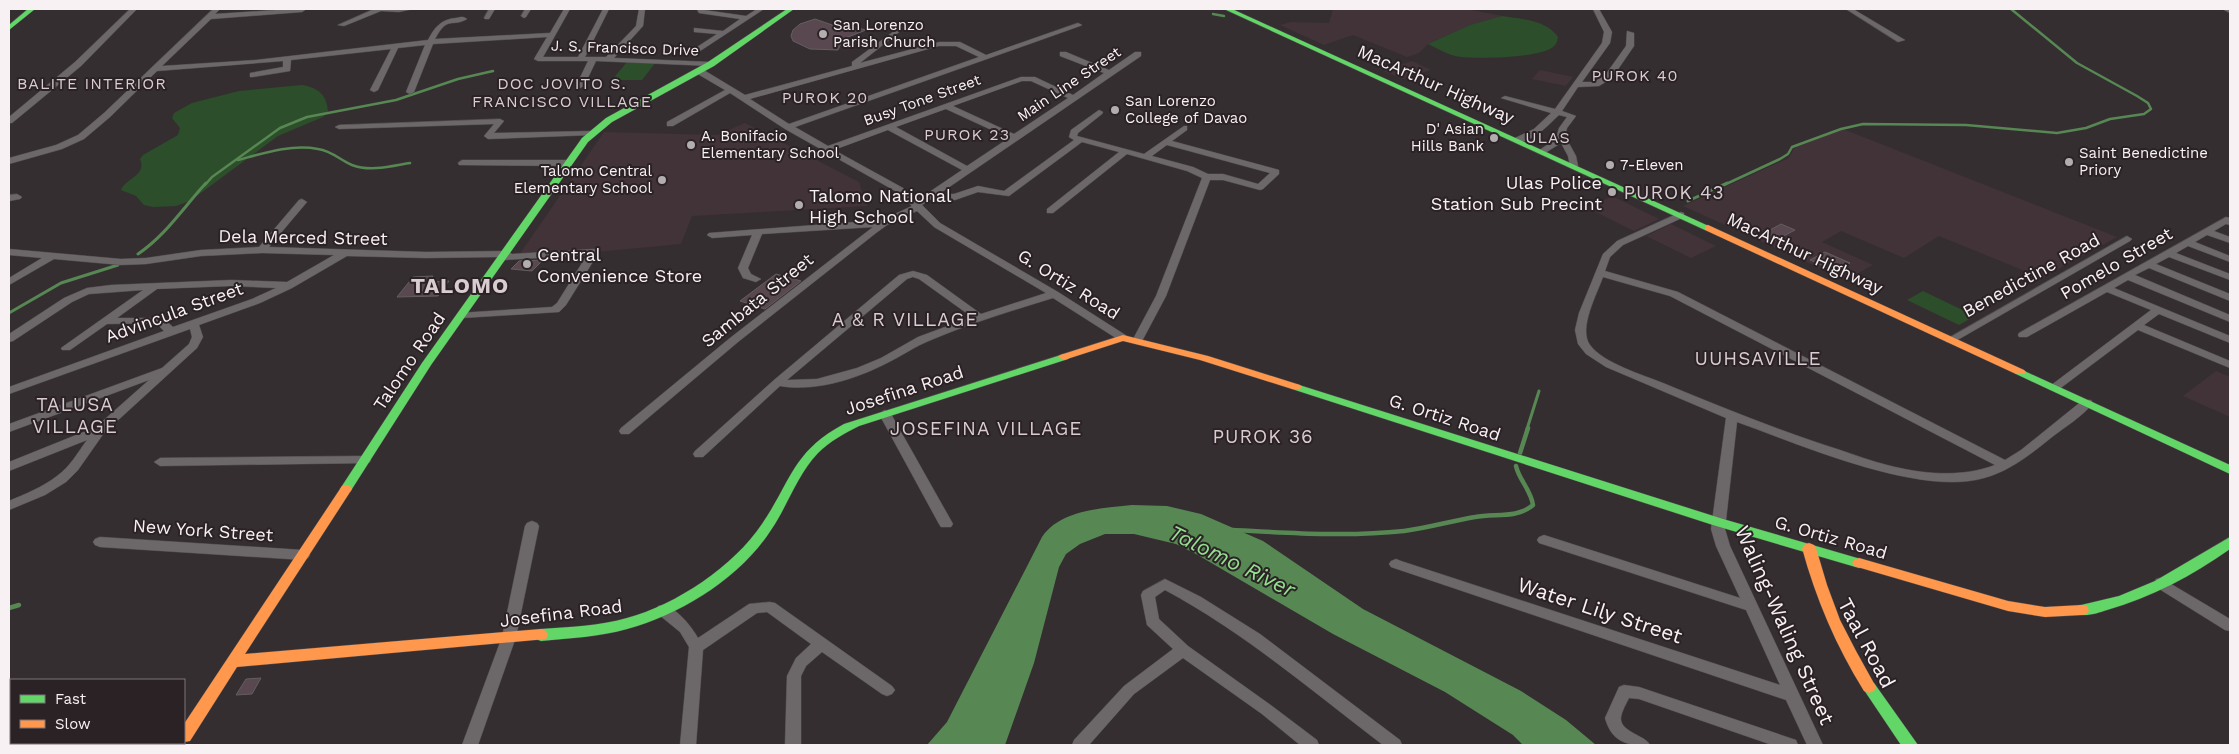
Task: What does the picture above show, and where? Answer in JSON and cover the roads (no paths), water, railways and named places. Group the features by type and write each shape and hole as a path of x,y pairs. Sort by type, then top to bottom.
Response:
{"main road":[{"path":"9,28 32,9"},
{"name":"Talomo Road","path":"185,735 235,661 426,365 592,133 618,114 711,64 791,9"},
{"name":"MacArthur Highway","path":"1227,9 1542,151 2230,470"},
{"name":"G. Ortiz Road","path":"1123,338 1211,361 1718,522 1998,604 2032,611 2075,611 2107,605 2161,583 2212,556 2230,542"},
{"name":"Josefina Road","path":"235,661 509,637 618,626 638,621 663,610 722,573 749,550 766,528 799,467 822,441 856,423 1123,338"},
{"name":"Taal Road","path":"1809,548 1815,577 1841,642 1879,705 1910,745"}],"street":[{"path":"9,121 78,64 134,9"},
{"path":"9,161 59,148 81,137 107,116 153,69 217,9"},
{"path":"342,24 379,9"},
{"path":"383,9 410,9"},
{"path":"487,18 492,9"},
{"path":"524,16 528,9"},
{"path":"153,69 287,59 430,42 553,35 567,9"},
{"path":"581,58 606,9"},
{"path":"609,59 639,26 642,9"},
{"path":"700,9 701,12 705,13 746,18"},
{"path":"697,51 761,9"},
{"path":"1518,140 1537,131 1557,112 1606,42 1608,32 1596,9"},
{"path":"1849,9 1901,40"},
{"path":"2226,9 2230,11"},
{"path":"209,17 302,10"},
{"path":"410,92 430,42 443,22 464,19"},
{"path":"788,127 1078,25"},
{"path":"850,68 901,28"},
{"path":"697,30 724,33"},
{"path":"1577,84 1596,84 1609,76 1630,46 1630,33"},
{"name":"J. S. Francisco Drive","path":"553,35 538,59 593,58 711,64"},
{"path":"744,98 944,43 957,44 984,57"},
{"path":"374,90 396,45"},
{"path":"1063,54 1110,73"},
{"name":"Main Line Street","path":"917,206 1138,54"},
{"path":"580,86 593,58"},
{"path":"253,75 287,69 287,59"},
{"name":"G. Ortiz Road","path":"699,71 788,127 900,190 937,225 1054,294 1123,338"},
{"name":"Busy Tone Street","path":"828,149 1025,78 1032,79 1074,98"},
{"path":"670,124 730,90"},
{"path":"1505,98 1572,116 1563,128 1562,137 1574,161 1574,166"},
{"path":"946,106 1014,138"},
{"path":"1099,112 1072,134 1073,137 1197,172 1206,177 1223,177 1260,187 1276,172 1165,142"},
{"path":"339,127 500,120 488,136 592,133"},
{"path":"889,127 968,170"},
{"path":"1146,158 1184,128"},
{"path":"1542,151 1555,145 1562,137"},
{"path":"930,196 948,198 978,190 1006,194 1080,140"},
{"path":"1050,211 1125,152"},
{"path":"462,162 569,163"},
{"path":"1223,177 1240,162"},
{"path":"1137,341 1161,296 1206,182 1206,177"},
{"path":"262,250 302,202"},
{"name":"Sambata Street","path":"625,431 734,340 884,223 917,206"},
{"path":"1681,215 1614,247 1606,256 1584,312 1580,330 1584,344 1590,352 1618,369 1732,416 1812,445 1902,474 1935,478 1981,475 2005,465 2025,452 2087,403"},
{"name":"Pomelo Street","path":"2023,335 2206,231 2228,221"},
{"path":"712,235 884,223"},
{"path":"2206,231 2230,240"},
{"path":"756,279 747,276 743,268 758,232"},
{"name":"Benedictine Road","path":"1950,340 2128,239"},
{"path":"2187,242 2230,259"},
{"name":"Dela Merced Street","path":"9,252 133,262 201,253 262,250 426,255 594,252 561,305 555,310 462,315"},
{"path":"9,259 20,252"},
{"name":"Advincula Street","path":"9,392 256,301 288,286 346,252"},
{"path":"2168,253 2230,277"},
{"path":"11,280 52,256"},
{"path":"2148,264 2230,298"},
{"path":"1600,273 1674,294 2005,465"},
{"path":"699,454 778,382 898,281 908,275 918,274 981,318"},
{"path":"2128,276 2230,319"},
{"path":"9,339 68,300 88,291 231,283 288,286"},
{"path":"66,348 155,286"},
{"path":"2106,288 2230,340"},
{"path":"778,382 796,385 810,384 852,373 884,360 911,344 928,337 1054,294"},
{"path":"2054,388 2158,310"},
{"path":"104,321 160,321 172,332"},
{"path":"9,506 41,492 62,480 74,467 100,430 198,339 198,334 193,324"},
{"path":"2137,326 2230,365"},
{"path":"9,428 168,368"},
{"path":"885,414 946,524"},
{"name":"Waling-Waling Street","path":"1732,416 1718,529 1723,546 1749,606 1815,745"},
{"path":"9,467 100,430"},
{"path":"160,462 365,460"},
{"path":"470,745 509,637 532,526"},
{"path":"1544,540 1749,606"},
{"name":"New York Street","path":"100,542 303,555"},
{"name":"Water Lily Street","path":"1396,564 1791,695"},
{"path":"2161,583 2230,626"},
{"path":"1311,745 1268,710 1183,650 1152,621 1148,595 1165,584 1194,598 1257,640 1394,745"},
{"path":"696,647 744,613 762,606 777,610 821,644 887,690"},
{"path":"663,610 685,628 696,647 688,745"},
{"path":"793,745 794,676 801,662 821,644"},
{"path":"1080,745 1129,690 1147,674 1183,650"},
{"path":"1642,745 1618,730 1614,723 1613,718 1624,692 1639,693 1790,745"}],"water":[{"name":"Talomo River","path":"1132,505 1167,506 1201,514 1263,541 1363,609 1521,691 1566,720 1596,745 1523,745 1513,735 1445,692 1333,634 1196,554 1176,544 1134,534 1105,534 1080,544 1066,554 1059,567 1034,663 1005,745 927,745 947,722 1042,537 1059,521 1070,516 1095,509"}],"waterway":[{"path":"1724,185 1780,159 1788,154 1792,147 1841,129 1863,124 1966,125 2057,133 2086,128 2110,119 2144,114 2151,109 2148,103 2137,96 2077,63 2011,9"},
{"path":"1213,14 1224,16"},
{"path":"205,185 212,177 280,128 307,117 396,100 458,79 493,71"},
{"path":"238,160 278,150 308,148 328,152 359,167 381,168 410,163"},
{"path":"138,254 166,230 206,183"},
{"path":"1688,201 1727,183"},
{"path":"9,313 61,283 118,265"},
{"path":"1527,429 1539,391"},
{"path":"1520,453 1528,428"},
{"path":"1233,530 1318,534 1383,533 1413,530 1482,516 1513,514 1533,505 1516,466"},
{"path":"9,608 19,605"}],"place":[{"name":"San Lorenzo Parish Church","path":"823,34"},
{"name":"San Lorenzo College of Davao","path":"1115,110"},
{"name":"D' Asian Hills Bank","path":"1494,138"},
{"name":"A. Bonifacio Elementary School","path":"691,145"},
{"name":"Saint Benedictine Priory","path":"2069,162"},
{"name":"7-Eleven","path":"1610,165"},
{"name":"Talomo Central Elementary School","path":"662,180"},
{"name":"Ulas Police Station Sub Precint","path":"1612,192"},
{"name":"Talomo National High School","path":"799,205"},
{"name":"Central Convenience Store","path":"527,264"}],"district":[{"name":"PUROK 40","path":"1635,75"},
{"name":"BALITE INTERIOR","path":"92,83"},
{"name":"DOC JOVITO S. FRANCISCO VILLAGE","path":"562,92"},
{"name":"PUROK 20","path":"825,97"},
{"name":"PUROK 23","path":"967,134"},
{"name":"ULAS","path":"1548,137"},
{"name":"PUROK 43","path":"1674,192"},
{"name":"TALOMO","path":"460,285"},
{"name":"A & R VILLAGE","path":"905,319"},
{"name":"UUHSAVILLE","path":"1758,358"},
{"name":"TALUSA VILLAGE","path":"75,415"},
{"name":"JOSEFINA VILLAGE","path":"986,428"},
{"name":"PUROK 36","path":"1263,436"}]}
